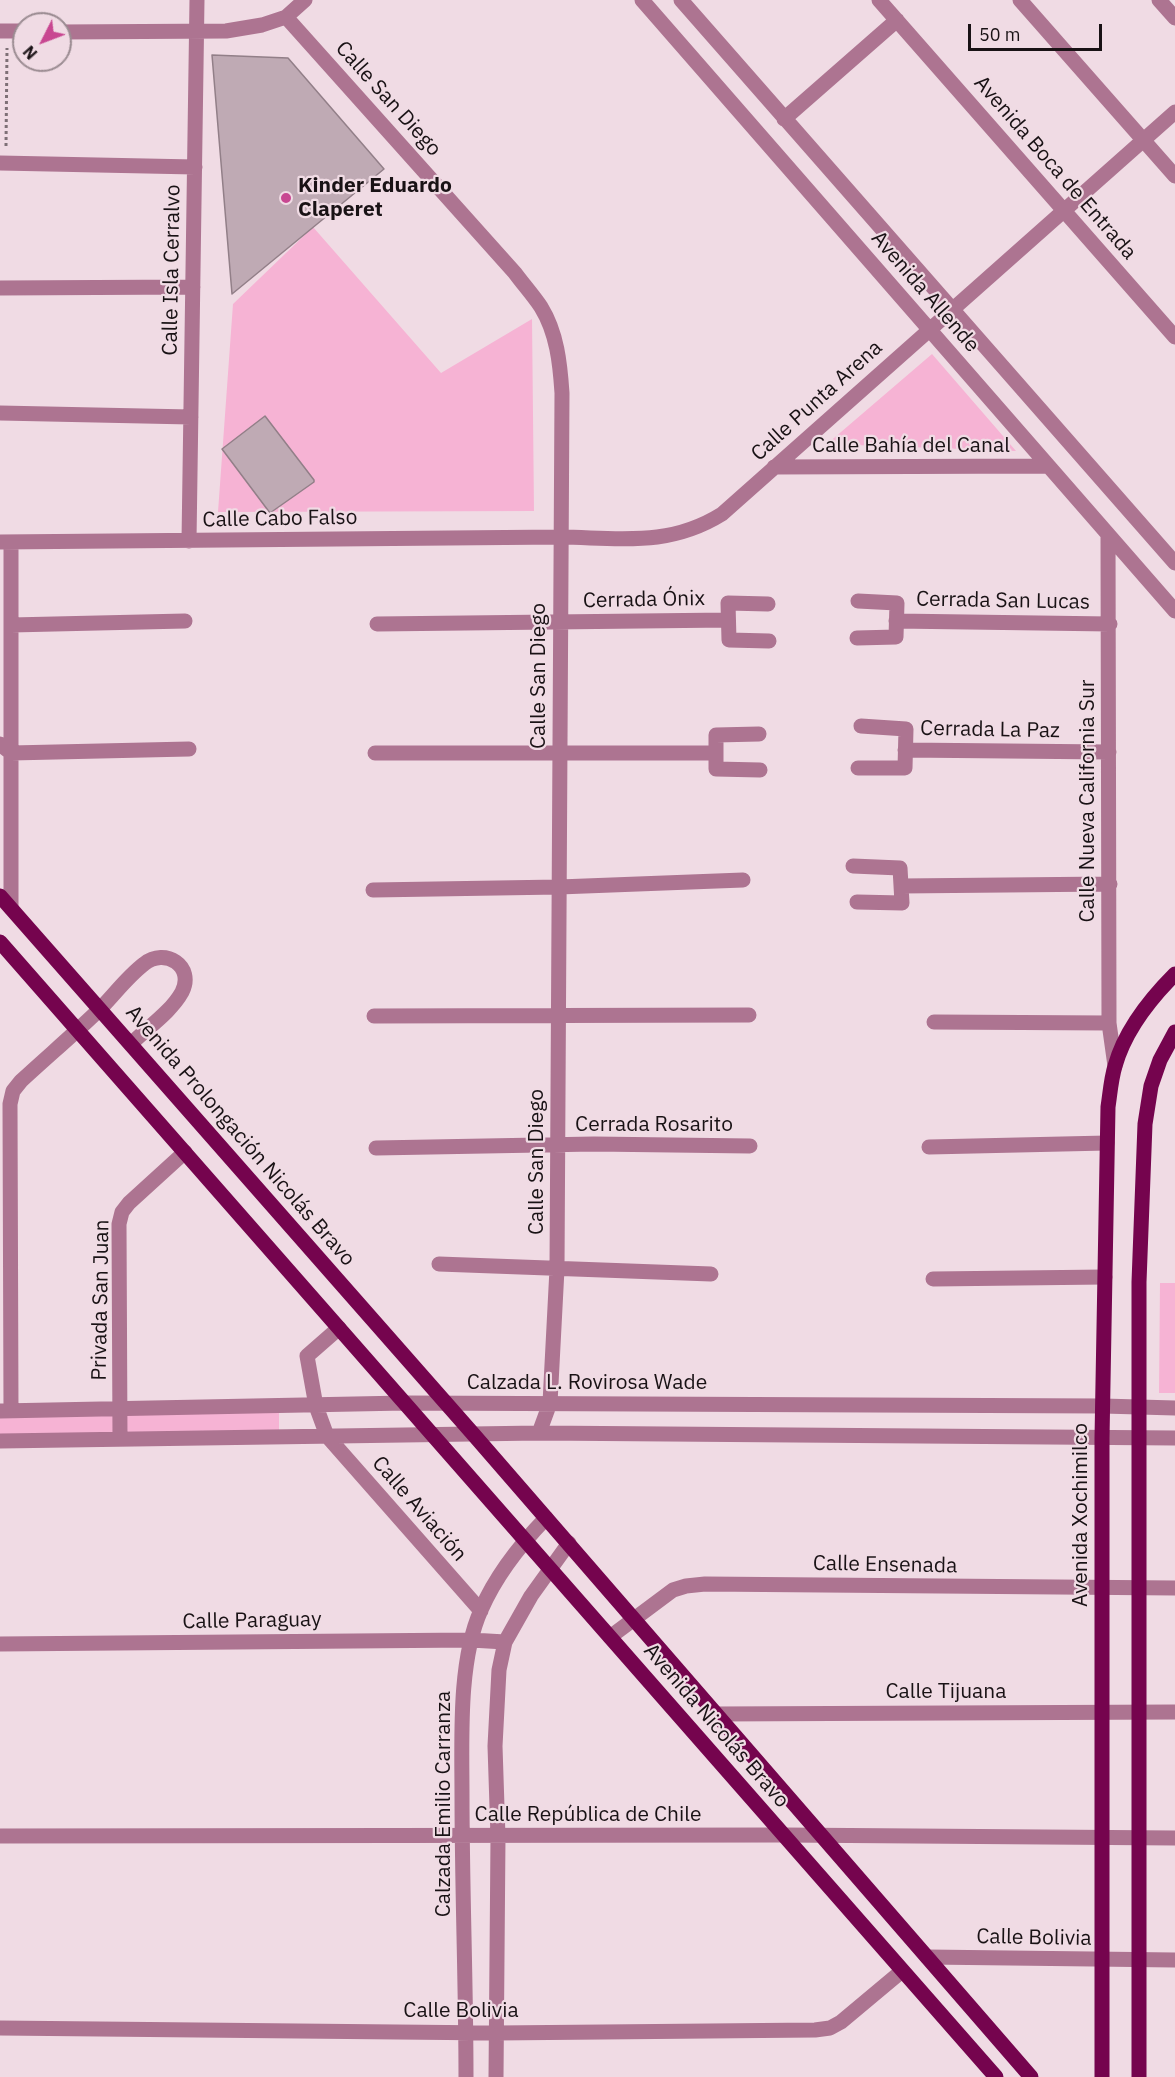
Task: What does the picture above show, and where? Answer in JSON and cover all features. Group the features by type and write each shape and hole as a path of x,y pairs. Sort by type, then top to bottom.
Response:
{"main road":[{"name":"Avenida Prolongación Nicolás Bravo","path":"0,896 448,1404"},
{"path":"0,942 405,1403"},
{"name":"Avenida Xochimilco","path":"1102,2077 1102,1437 1108,1107 1115,1066 1132,1025 1158,990 1175,974"},
{"path":"1139,2077 1139,1281 1145,1124 1151,1086 1160,1060 1175,1032"},
{"name":"Avenida Nicolás Bravo","path":"405,1403 996,2077"},
{"name":"Avenida Nicolás Bravo","path":"448,1404 1031,2077"}],"street":[{"name":"Calle Isla Cerralvo","path":"189,541 197,0"},
{"path":"72,32 226,32 286,17 305,0"},
{"name":"Avenida Allende","path":"642,0 1175,611"},
{"name":"Avenida Allende","path":"681,0 1175,563"},
{"name":"Avenida Boca de Entrada","path":"879,0 1175,337"},
{"path":"1020,0 1175,176"},
{"path":"1159,0 1175,18"},
{"name":"Calle San Diego","path":"286,17 515,273 540,306 550,326 559,354 562,393 557,1269 550,1403 539,1433"},
{"path":"784,119 897,20"},
{"name":"Calle Punta Arena","path":"561,537 643,539 671,536 695,529 722,513 1175,112"},
{"path":"3,163 195,167"},
{"path":"0,288 193,287"},
{"path":"0,413 191,417"},
{"name":"Calle Bahía del Canal","path":"774,467 1047,466"},
{"name":"Calle Nueva California Sur","path":"1108,535 1110,624 1109,1023 1115,1066"},
{"name":"Calle Cabo Falso","path":"6,542 561,537"},
{"path":"6,542 11,625 6,670 5,749 11,909"},
{"path":"857,638 896,638 897,603 858,601"},
{"path":"768,604 728,603 728,620 729,640 769,641"},
{"name":"Cerrada Ónix","path":"377,624 728,620"},
{"path":"11,625 185,621"},
{"name":"Cerrada San Lucas","path":"896,621 1110,624"},
{"name":"Cerrada La Paz","path":"858,768 905,768 906,729 861,726"},
{"path":"716,761 716,735 759,734"},
{"path":"5,749 189,749"},
{"name":"Cerrada La Paz","path":"905,750 1109,752"},
{"path":"375,753 560,753 716,761 760,770"},
{"path":"853,866 900,868 903,903 857,902"},
{"path":"373,890 559,887 743,880"},
{"path":"902,886 1110,884"},
{"path":"6,1411 10,1104 13,1092 21,1081 100,1010 144,963 163,956 175,960 183,967 186,978 183,989 176,1002 131,1044"},
{"path":"374,1016 749,1015"},
{"path":"934,1022 1109,1023"},
{"path":"929,1147 1107,1143"},
{"name":"Cerrada Rosarito","path":"376,1148 558,1145 750,1146"},
{"name":"Privada San Juan","path":"120,1439 119,1224 122,1212 129,1203 185,1152"},
{"path":"439,1264 711,1274"},
{"path":"933,1279 1105,1277"},
{"path":"327,1436 316,1406 308,1356 339,1328"},
{"name":"Calzada L. Rovirosa Wade","path":"6,1411 405,1403 1175,1408"},
{"path":"0,1441 539,1433 1175,1438"},
{"name":"Calle Aviación","path":"327,1436 481,1611"},
{"name":"Calzada Emilio Carranza","path":"466,2077 462,1742 465,1685 471,1640 481,1611 502,1570 525,1540 546,1518"},
{"path":"496,2077 498,1837 495,1735 499,1670 505,1642 531,1596 568,1543"},
{"name":"Calle Ensenada","path":"610,1637 673,1590 705,1584 1175,1588"},
{"name":"Calle Paraguay","path":"0,1644 471,1640 505,1642"},
{"name":"Calle Tijuana","path":"717,1714 1175,1712"},
{"name":"Calle República de Chile","path":"0,1836 784,1835 1175,1838"},
{"name":"Calle Bolivia","path":"927,1958 1175,1960"},
{"name":"Calle Bolivia","path":"0,2028 496,2033 815,2030 830,2028 840,2022 902,1971"}],"path":[{"path":"3,163 4,31"}],"shaded area":[{"path":"313,227 441,373 532,319 534,511 218,512 233,304"},
{"path":"932,354 1016,451 827,444"},
{"path":"1160,1283 1175,1283 1175,1393 1159,1393"},
{"path":"279,1408 279,1436 121,1438 121,1410"},
{"path":"120,1410 119,1438 0,1440 0,1412"}],"building":[{"name":"Kinder Eduardo Claperet","path":"212,55 288,58 384,169 232,294"},
{"path":"265,416 314,480 270,513 222,449"}],"place":[{"name":"Kinder Eduardo Claperet","path":"286,198"}]}
